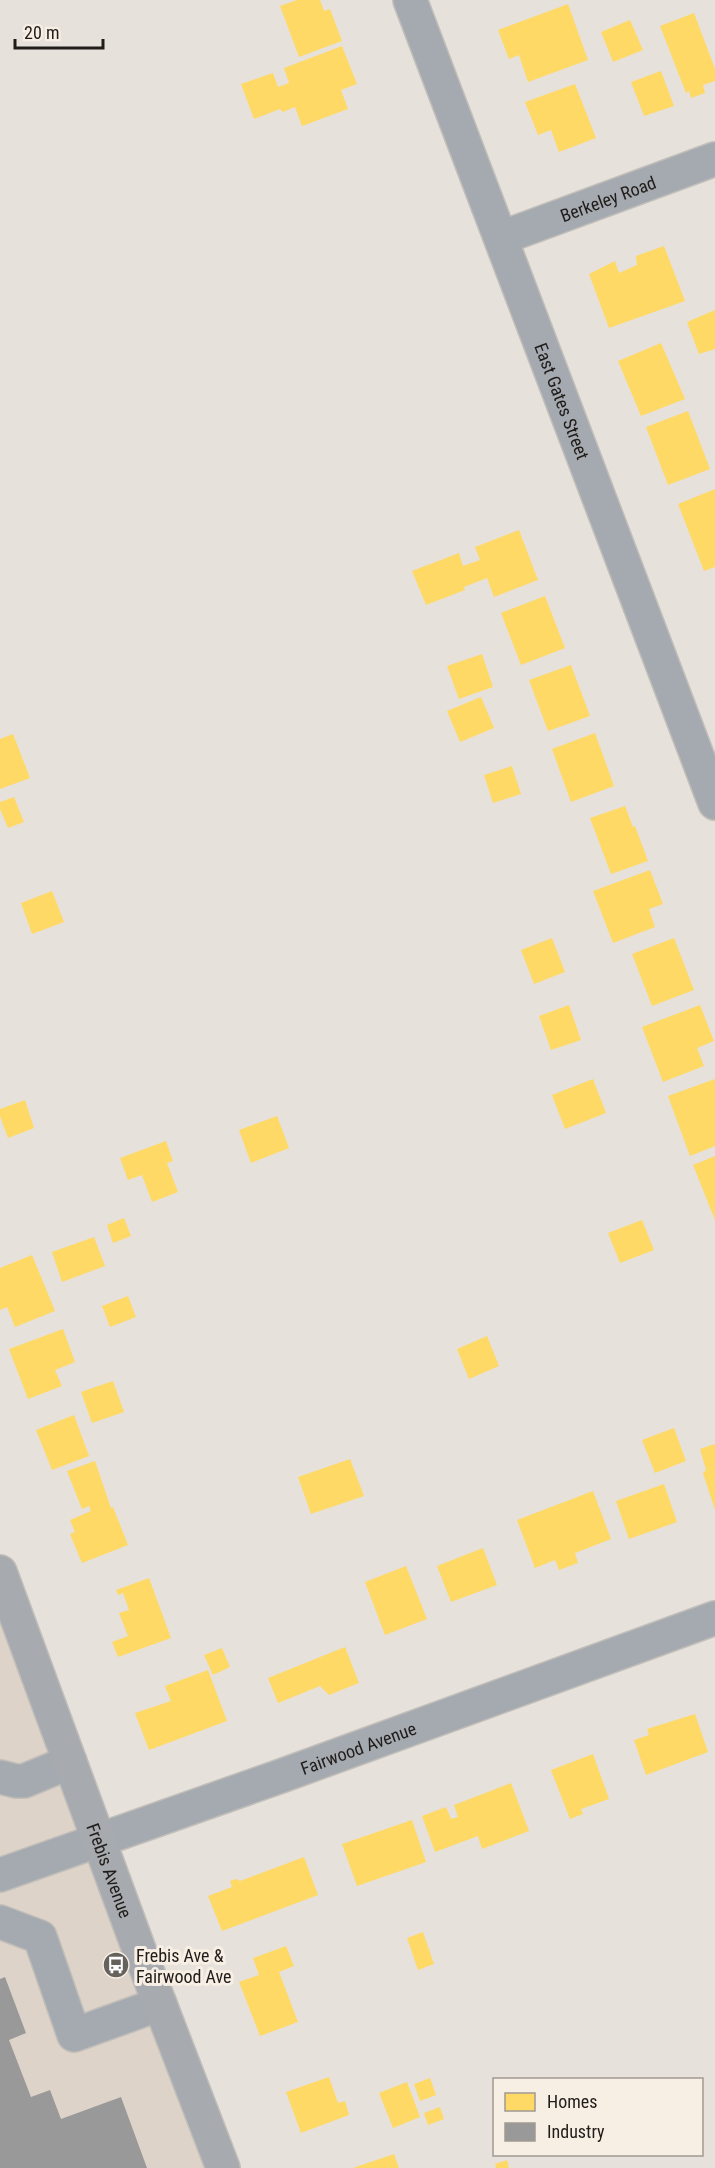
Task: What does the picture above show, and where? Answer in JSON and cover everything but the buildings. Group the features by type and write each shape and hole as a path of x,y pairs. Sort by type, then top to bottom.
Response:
{"main road":[{"name":"Frebis Avenue","path":"0,1572 10,1628 70,1762 221,2168"}],"street":[{"name":"East Gates Street","path":"410,0 715,803"},
{"name":"Berkeley Road","path":"501,238 715,159"},
{"name":"Fairwood Avenue","path":"0,1875 715,1618"},
{"path":"0,1778 16,1782 24,1781 70,1762"},
{"path":"0,1922 40,1938 74,2035 160,2004"}],"shaded area":[{"path":"0,1572 218,2168 0,2168"}],"place":[{"name":"Frebis Ave & Fairwood Ave","path":"116,1965"}]}
